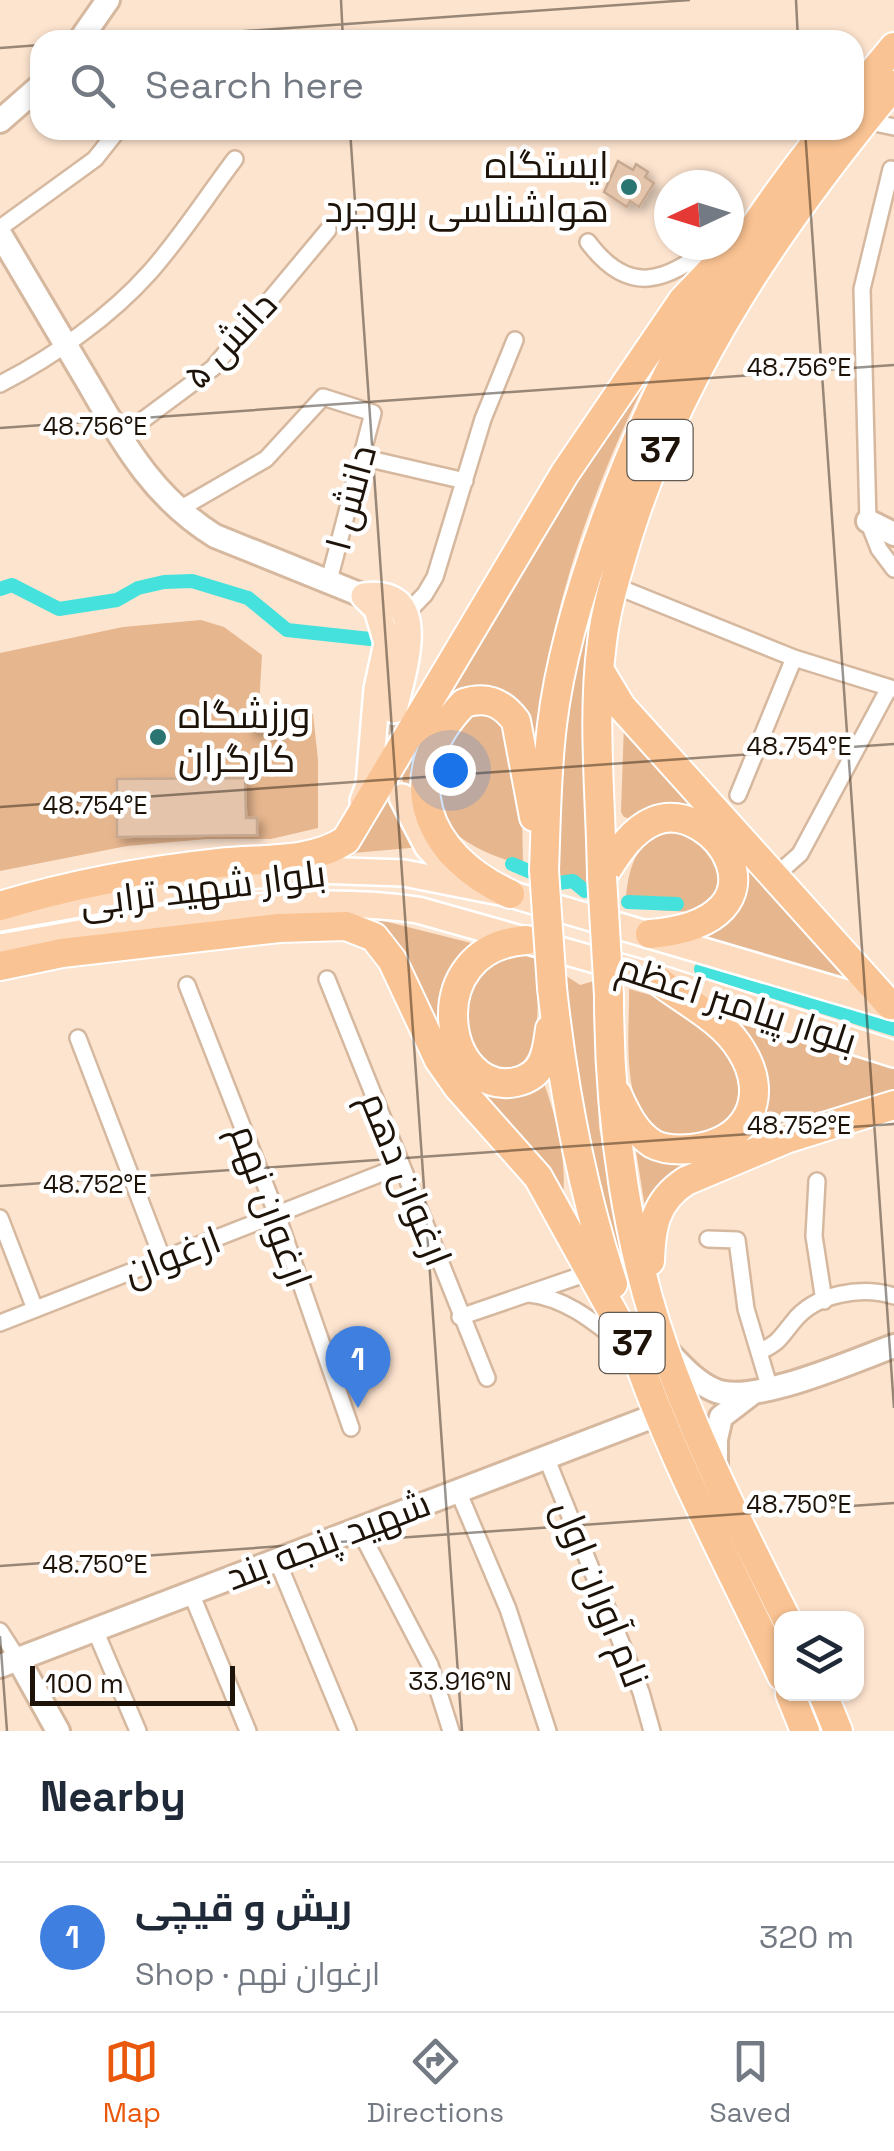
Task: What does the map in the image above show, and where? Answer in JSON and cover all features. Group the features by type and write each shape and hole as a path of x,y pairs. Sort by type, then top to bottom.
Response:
{"highway":[{"name":"37","path":"864,101 894,47"},
{"name":"37","path":"864,105 894,85"},
{"name":"37","path":"744,227 775,196 818,140"},
{"name":"37","path":"783,1611 716,1476 664,1348 618,1151 609,1068 600,669 613,585 650,474 717,333 839,140"},
{"path":"0,906 72,884 219,862 311,855 341,843 350,834 565,473 683,300 716,260"},
{"name":"37","path":"725,260 661,384 627,463 576,612 552,725 544,870 562,1079 577,1158 602,1252 657,1415 696,1504 774,1660"},
{"path":"600,669 621,706 892,1006"},
{"path":"510,894 487,884 460,861 435,825 422,786 425,764 440,732 464,703 489,700 500,704 516,721 544,870"},
{"path":"602,877 626,842 640,829 663,818 686,820 723,848 734,877 733,892 724,906 704,923 650,934"},
{"path":"0,966 62,952 278,928 346,926 374,937 392,960 438,1060 538,1177 636,1354"},
{"path":"526,940 500,944 472,960 456,990 453,1023 457,1042 474,1070 486,1080 502,1084 519,1082 538,1072 547,1052 552,988"},
{"path":"609,1068 615,1091 634,1126 663,1148 691,1149 718,1143 744,1123 752,1110 756,1081 734,1038 652,976"},
{"path":"654,1312 649,1278 652,1231 655,1215 672,1190 702,1172 752,1152 894,1105"},
{"path":"793,1701 805,1731"},
{"path":"826,1701 838,1731"}],"main road":[{"path":"350,834 369,785 377,690 387,643 378,609 364,596"},
{"path":"364,596 384,596 405,615 409,653 394,710"},
{"path":"402,797 428,846 462,883"},
{"name":"بلوار شهید ترابی","path":"0,918 186,884 288,872 404,873 510,894 583,915"},
{"name":"بلوار شهید ترابی","path":"0,946 244,909 347,902 418,910 580,956"},
{"name":"بلوار پیامبر اعظم","path":"583,915 892,1006"},
{"name":"بلوار پیامبر اعظم","path":"580,956 894,1054"}],"street":[{"path":"87,30 108,0"},
{"path":"0,121 30,95"},
{"path":"864,110 894,128"},
{"path":"110,140 95,159 0,231 154,487 178,510 216,536 364,596"},
{"path":"0,384 37,365 150,273 235,159"},
{"path":"891,169 862,289 868,521 879,548 894,569"},
{"name":"دانش ۵","path":"120,436 213,368 328,230"},
{"path":"588,242 605,264 623,275 639,278 676,272 693,260"},
{"path":"405,615 435,577 483,418 515,340"},
{"name":"دانش ۱","path":"178,510 266,459 323,397 373,413 328,584"},
{"path":"361,457 465,481"},
{"path":"868,521 894,534"},
{"path":"613,585 794,658 892,688 800,854 774,877"},
{"path":"738,795 794,658"},
{"name":"ارغوان دهم","path":"327,979 486,1378"},
{"name":"ارغوان نهم","path":"186,986 276,1216 351,1428"},
{"path":"78,1038 163,1260"},
{"name":"ارغوان","path":"0,1323 400,1166"},
{"path":"817,1181 814,1236 824,1301"},
{"path":"0,1218 35,1309"},
{"path":"708,1239 737,1240 746,1310 759,1352 761,1392"},
{"path":"460,1316 592,1272"},
{"path":"759,1352 778,1343 793,1320 824,1301 857,1290 894,1296"},
{"path":"526,1294 567,1305 636,1354"},
{"path":"716,1476 720,1417 761,1392 894,1346"},
{"path":"664,1348 714,1390 761,1392"},
{"name":"شهید پنجه بند","path":"9,1662 657,1415"},
{"name":"نام آوران اول","path":"546,1457 641,1692 652,1731"},
{"path":"458,1491 508,1609 548,1731"},
{"path":"359,1529 430,1665 451,1731"},
{"path":"277,1560 348,1731"},
{"path":"191,1593 248,1731"},
{"path":"95,1630 138,1731"},
{"path":"0,1631 9,1662 58,1731"}],"shaded area":[{"path":"656,361 611,456 575,555 549,657 535,761 529,742 464,694 416,816 403,784 402,767 544,523"},
{"name":"ورزشگاه کارگران","path":"201,620 224,627 262,655 259,706 313,714 318,828 271,839 207,839 127,846 0,871 0,653 123,627"},
{"path":"586,623 597,623 587,708 587,885 574,875 559,878 565,750"},
{"path":"479,707 503,718 522,816 523,865 468,842 446,822 439,809 436,787 440,745"},
{"path":"624,724 857,982 704,939 744,900 747,878 743,864 735,847 624,817"},
{"path":"389,789 421,847 320,856"},
{"path":"676,833 698,843 710,854 721,893 691,912 656,910 626,897 633,863 644,845"},
{"path":"364,916 479,945 445,1022 518,1095 534,1091 543,1081 559,1138 563,1197 521,1135 453,1065 380,926"},
{"path":"526,953 535,959 536,1028 521,1065 505,1070 485,1059 473,1044 463,1002 492,956"},
{"path":"562,973 580,985 594,981 599,1127 622,1262 601,1206 561,1001"},
{"path":"629,989 661,998 714,1032 742,1071 741,1110 717,1128 691,1137 671,1136 654,1128 634,1096 630,1074"},
{"path":"743,1025 894,1069 894,1089 671,1172 645,1207 635,1145 709,1154 766,1079 762,1059"}],"building":[{"name":"ایستگاه هواشناسی بروجرد","path":"618,161 633,170 636,164 648,172 645,177 654,183 639,207 630,201 627,207 604,192"},
{"path":"253,708 282,713 279,732 249,731"},
{"path":"245,778 246,818 257,818 257,835 117,837 117,779"}],"waterway":[{"path":"0,589 12,585 59,609 117,600 138,588 164,582 192,581 248,598 287,630 370,639"},
{"path":"512,864 531,872"},
{"path":"559,883 573,881 585,891"},
{"path":"628,902 677,904"},
{"path":"701,969 894,1029"}],"tunnel":[{"path":"394,710 392,744 402,797"}],"place":[{"name":"ایستگاه هواشناسی بروجرد","path":"629,187"},
{"name":"ورزشگاه کارگران","path":"158,737"},
{"name":"ریش و قیچی","path":"358,1408"}]}
